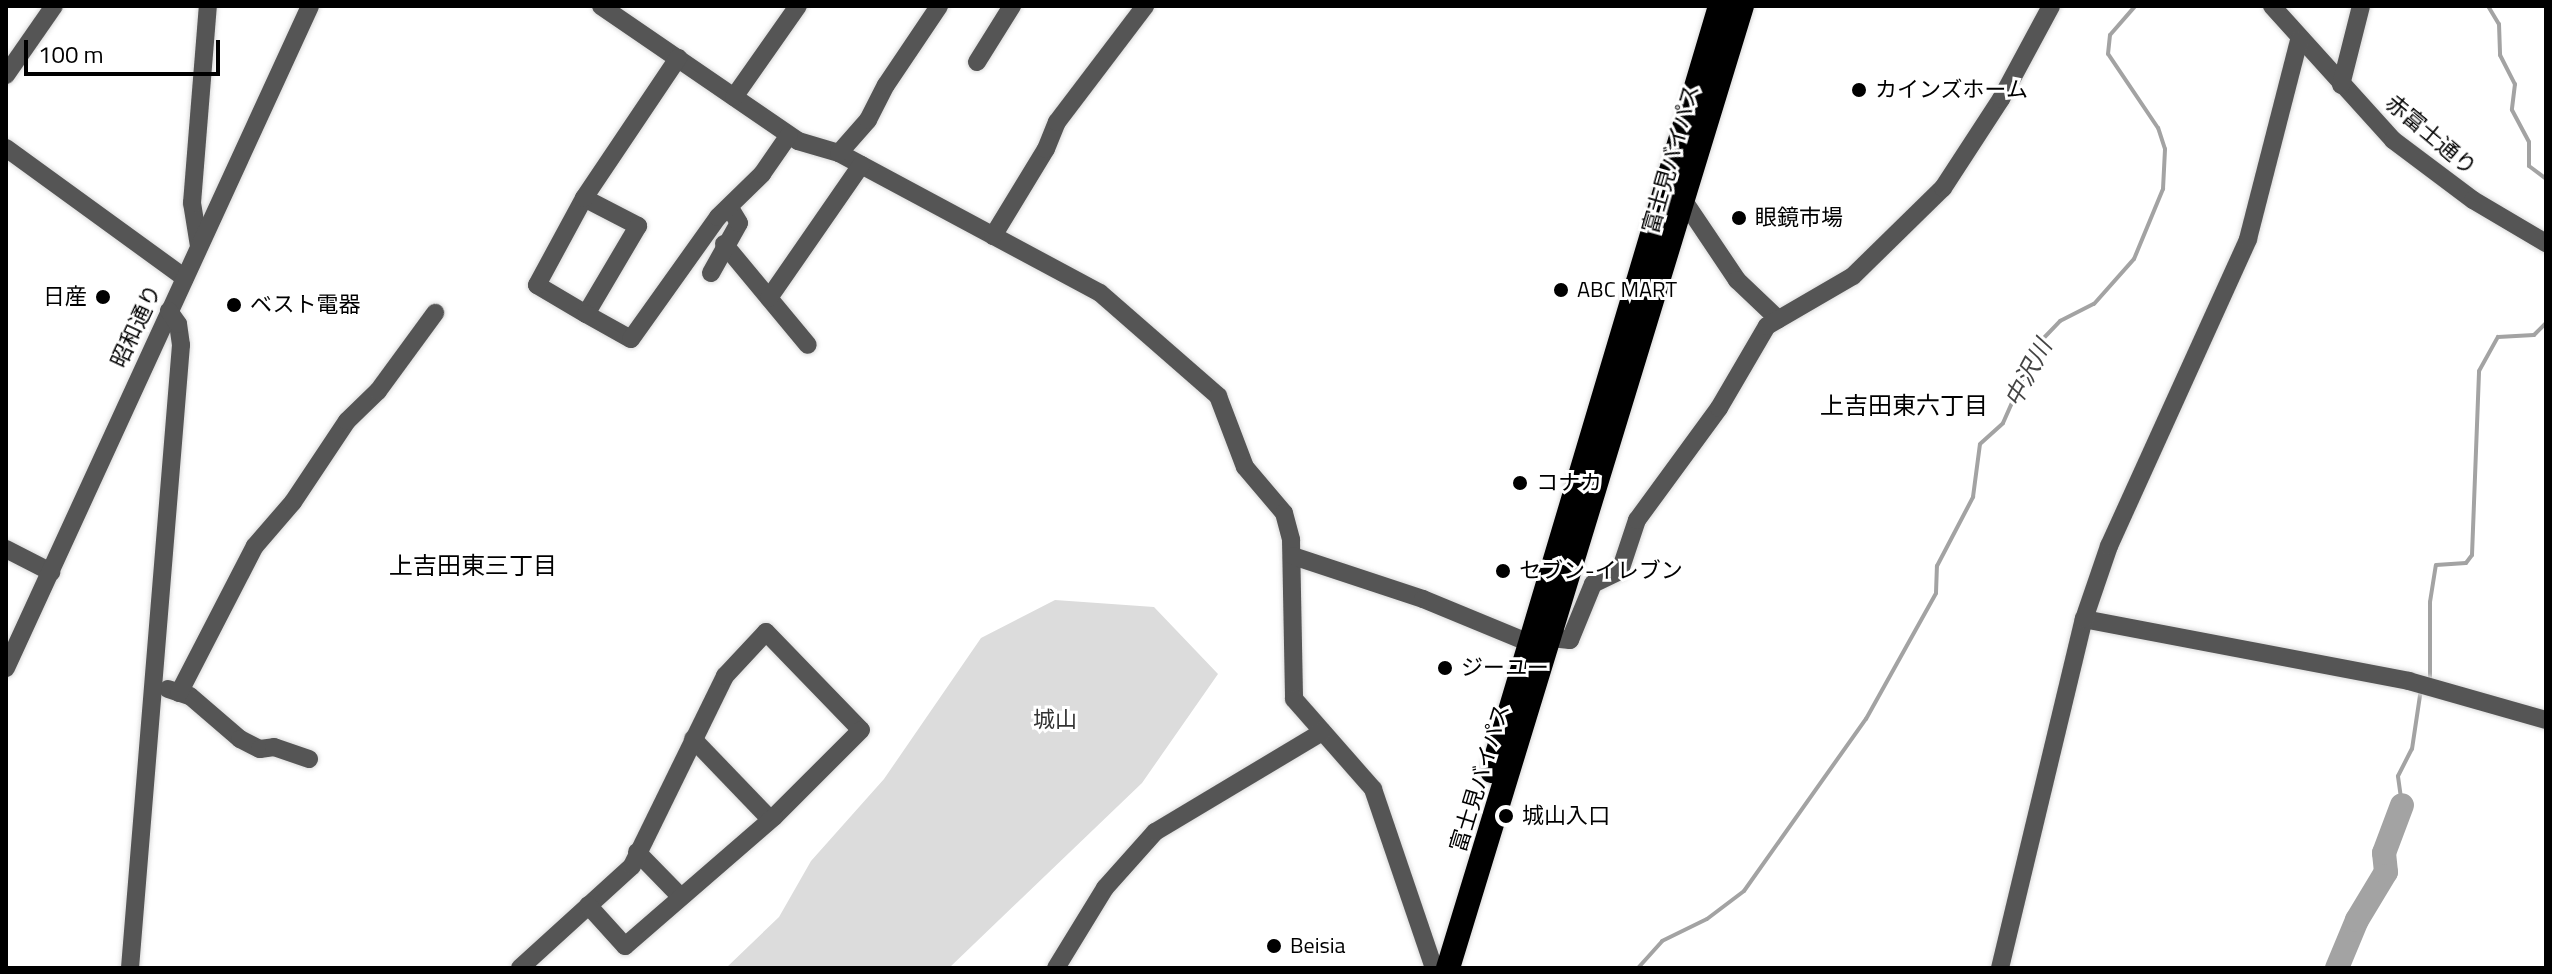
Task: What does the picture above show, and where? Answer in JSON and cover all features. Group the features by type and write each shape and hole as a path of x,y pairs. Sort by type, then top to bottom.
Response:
{"highway":[{"name":"富士見バイパス","path":"1540,640 1720,6"},
{"name":"富士見バイパス","path":"1436,967 1540,640 1686,204 1742,6"}],"street":[{"path":"6,75 54,6"},
{"path":"199,246 192,203 208,6"},
{"name":"昭和通り","path":"6,668 310,6"},
{"path":"601,6 789,135 839,153 1100,293 1218,396 1245,467 1284,513 1293,556 1294,699 1373,789 1436,967"},
{"path":"734,97 798,6"},
{"path":"839,153 868,120 886,85 939,6"},
{"path":"977,62 1012,6"},
{"path":"993,236 1046,149 1057,122 1145,6"},
{"path":"1293,556 1540,640 1570,640 1593,584 1620,571 1637,520 1719,408 1760,335 1778,319 1853,276 1943,188 2001,99 2051,6"},
{"name":"赤富士通り","path":"2272,6 2299,40 2393,140 2473,200 2546,243"},
{"path":"2341,85 2361,6"},
{"path":"2000,968 2084,619 2109,546 2248,239 2299,40"},
{"path":"678,58 584,198 537,285 631,339 718,217 730,208 789,135"},
{"path":"6,148 185,278"},
{"path":"769,298 861,165"},
{"path":"584,198 638,226 586,314"},
{"path":"1686,204 1737,280 1778,319"},
{"path":"711,273 724,244 739,223 730,208"},
{"path":"724,244 808,345"},
{"path":"130,968 181,345 178,324 169,311"},
{"path":"179,693 255,546 293,502 347,421 378,391 435,313"},
{"path":"6,549 51,572"},
{"path":"2084,619 2409,681 2546,720"},
{"path":"520,968 588,905 632,866 725,676 766,632 861,730 770,819 625,946 588,905"},
{"path":"154,684 179,693 240,739 309,759"},
{"path":"1056,968 1105,888 1155,832 1322,732"},
{"path":"693,739 770,819"},
{"path":"637,852 680,896"}],"green space":[{"name":"城山","path":"1055,600 1154,607 1218,674 1142,783 949,968 726,968 779,917 811,861 884,779 981,638"}],"waterway":[{"name":"中沢川","path":"1638,968 1662,941 1707,919 1744,891 1866,719 1936,593 1937,566 1973,497 1980,444 2003,423 2038,344 2060,321 2094,304 2134,259 2163,189 2165,149 2158,128 2108,54 2110,35 2135,6"},
{"name":"中沢川","path":"2488,6 2499,24 2500,55 2515,84 2512,110 2529,142 2529,166 2546,179"},
{"name":"中沢川","path":"2430,680 2430,602 2436,565 2466,563 2472,555 2479,371 2498,337 2534,335 2546,323"},
{"name":"中沢川","path":"2402,805 2398,776 2412,749 2421,689"},
{"name":"中沢川","path":"2337,968 2357,920 2386,872 2384,853 2402,805"}],"place":[{"name":"カインズホーム","path":"1859,90"},
{"name":"眼鏡市場","path":"1739,218"},
{"name":"ABC MART","path":"1561,290"},
{"name":"日産","path":"103,297"},
{"name":"ベスト電器","path":"234,305"},
{"name":"コナカ","path":"1520,483"},
{"name":"セブン-イレブン","path":"1503,571"},
{"name":"ジーユー","path":"1445,668"},
{"name":"城山入口","path":"1506,816"},
{"name":"Beisia","path":"1274,946"}],"district":[{"name":"上吉田東六丁目","path":"1904,406"},
{"name":"上吉田東三丁目","path":"473,566"}]}
